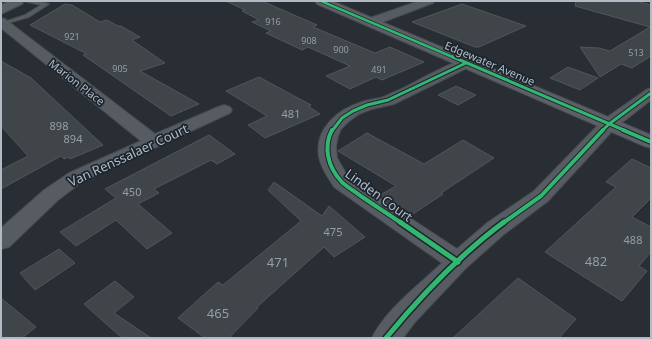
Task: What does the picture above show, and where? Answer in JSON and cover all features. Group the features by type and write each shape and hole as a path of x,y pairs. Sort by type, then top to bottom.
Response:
{"main road":[{"path":"2,19 18,1"}],"street":[{"name":"Edgewater Avenue","path":"321,1 651,142"},
{"path":"371,22 429,1"},
{"name":"Marion Place","path":"2,19 154,142"},
{"name":"Linden Court","path":"458,262 342,182 332,171 327,157 326,144 331,131 340,120 354,111 367,105 389,100 466,63"},
{"path":"386,338 406,314 458,262 495,229 542,196 609,124 651,93"},
{"name":"Van Renssalaer Court","path":"1,241 43,202 67,183 84,173 224,110"}],"lane":[{"path":"2,19 27,16 46,4 26,1"}],"building":[{"path":"226,1 262,1 317,25 313,27 375,53 390,47 424,62 382,80 376,77 350,89 326,76 350,66 308,47 302,50 266,33 271,31 252,22 259,20 242,11 245,10"},
{"path":"576,1 636,1 651,5 651,56 632,68 621,64 600,77 580,47 599,48 610,51 650,27 575,6"},
{"path":"65,4 72,5 100,22 107,20 121,26 140,37 132,40 165,63 140,71 199,104 171,116 83,55 87,54 30,25"},
{"path":"462,4 526,26 479,47 475,47 412,22"},
{"path":"1,61 31,78 103,145 70,159 68,157 64,159 61,156 1,189 1,170 28,156 1,126"},
{"path":"568,67 598,78 580,90 550,78"},
{"path":"259,77 311,105 308,106 320,114 265,138 248,125 267,116 226,91"},
{"path":"456,86 476,95 458,105 438,95"},
{"path":"367,133 424,164 463,140 494,158 441,193 443,194 410,216 380,195 396,186 338,151"},
{"path":"209,135 235,154 217,164 211,160 154,189 159,193 138,204 172,233 147,249 116,220 76,246 60,232 116,198 105,189"},
{"path":"632,159 651,168 651,198 632,217 651,227 651,252 639,266 647,271 622,301 545,252 616,187 606,182"},
{"path":"274,182 322,216 329,206 365,237 334,257 324,247 257,307 258,308 229,338 205,338 178,318 218,282 223,285 301,221 268,190"},
{"path":"59,249 75,263 35,290 20,273"},
{"path":"518,278 576,319 559,338 453,338"},
{"path":"115,281 134,297 114,313 151,338 122,338 84,304"},
{"path":"1,298 36,327 22,338 1,338"}],"cycle path":[{"path":"321,1 651,142"},
{"path":"458,262 341,182 333,170 328,158 327,146 329,136 334,127 342,118 353,111 367,105 388,100 466,63"},
{"path":"386,338 406,314 458,262 495,229 541,196 609,124 651,93"}]}
